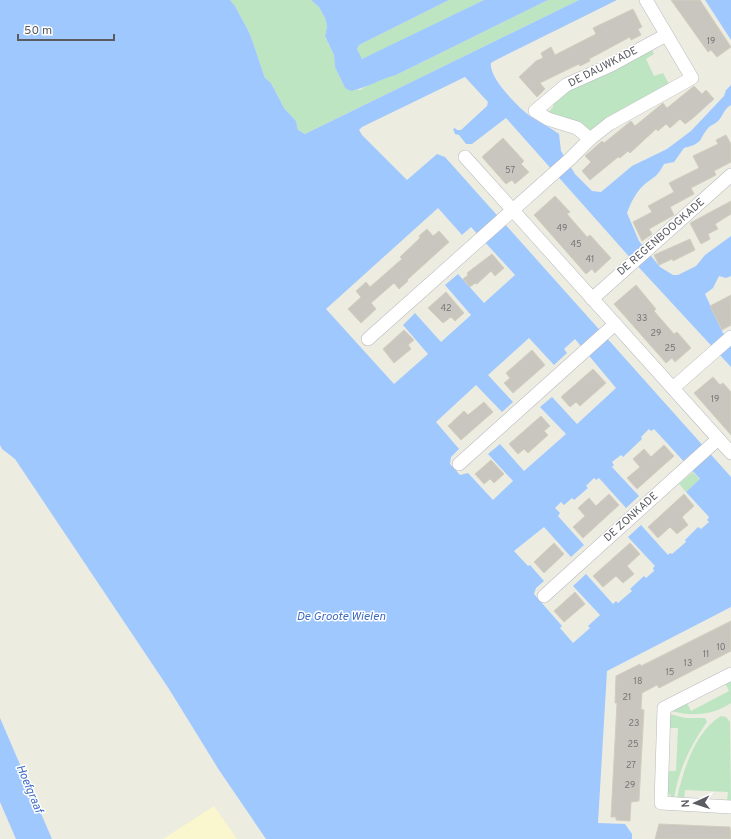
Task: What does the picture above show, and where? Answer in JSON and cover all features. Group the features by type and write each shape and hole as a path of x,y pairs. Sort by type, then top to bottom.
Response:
{"street":[{"path":"368,340 570,159 590,139 609,124 692,78 646,0"},
{"name":"DE DAUWKADE","path":"590,139 577,128 548,119 536,111 566,86 611,65 666,34"},
{"path":"465,157 508,213 592,299 612,327 673,388 715,442 731,453"},
{"name":"DE REGENBOOGKADE","path":"592,299 731,175"},
{"path":"459,464 612,327"},
{"path":"673,388 731,337"},
{"name":"DE ZONKADE","path":"544,596 715,442"},
{"path":"731,674 664,708 661,803 731,807"}],"green space":[{"path":"230,0 311,0 319,7 325,18 327,26 325,36 334,55 335,67 345,88 360,90 379,79 396,75 548,0 579,0 305,134 298,130 296,121 284,108 271,83 265,78 250,34 235,6"},
{"path":"449,0 484,0 364,59 360,58 357,49 359,45"},
{"path":"651,48 654,54 646,59 654,76 663,73 669,84 590,132 547,114 553,107 554,101 569,89"},
{"path":"693,472 700,480 686,492 679,484"},
{"path":"731,680 731,703 724,707 703,714 688,714 672,711 687,703 691,711 729,691 725,683"},
{"path":"670,714 685,718 705,718 707,722 695,740 686,758 676,787 674,798 666,792 667,771 676,771 678,728 669,728"},
{"path":"721,716 726,717 730,722 731,801 727,801 728,792 685,790 684,799 677,798 687,764 697,741 704,731"}],"sand":[{"path":"214,806 237,839 163,839"}],"water":[{"name":"De Groote Wielen","path":"0,0 230,0 235,6 250,34 265,78 271,83 284,108 296,121 298,130 305,134 579,0 617,0 491,63 491,69 494,76 505,92 530,116 559,134 561,151 575,174 592,191 601,192 632,166 667,149 691,131 724,96 726,90 731,85 731,105 727,108 719,120 709,127 698,142 684,148 674,162 664,164 658,174 639,190 627,213 639,241 660,267 673,275 678,275 696,266 705,255 731,236 731,276 726,278 719,276 713,288 705,294 723,333 731,341 731,367 633,261 506,118 472,144 466,144 459,135 455,134 453,129 455,128 457,130 461,130 487,106 488,102 465,77 362,127 359,130 362,135 407,180 437,154 445,157 731,477 731,607 607,671 598,823 625,824 632,834 632,839 266,839 219,770 169,689 15,459 2,449 0,445","holes":["438,208 462,235 471,227 515,275 484,303 458,274 445,285 471,315 441,342 415,313 403,325 428,354 394,384 326,309","529,338 554,365 567,353 564,349 575,339 616,388 577,424 552,397 540,407 566,434 524,471 500,444 488,454 513,481 493,500 468,473 460,475 450,464 451,457 459,449 436,422 476,385 502,412 513,402 488,375","649,429 651,431 654,429 700,479 686,492 709,517 707,520 709,522 701,529 698,527 685,540 686,542 672,554 670,553 668,555 641,525 628,537 655,566 653,568 654,571 646,578 644,576 630,589 632,591 618,603 616,601 613,604 586,574 573,586 600,615 588,626 590,628 573,643 560,628 562,626 534,594 536,588 544,581 530,565 528,566 514,551 544,527 571,557 584,545 558,516 560,513 555,508 561,502 564,505 572,498 574,500 588,488 586,486 594,478 596,480 599,478 626,508 639,496 612,467 614,465 612,462 621,455 623,457 642,439 641,437"]},
{"path":"311,0 449,0 359,45 357,49 362,59 484,0 548,0 396,75 351,91 345,88 335,67 334,55 325,36 327,26 325,18 319,7"},
{"path":"705,0 731,0 731,40"},
{"name":"Hoefgraaf","path":"0,718 52,839 16,839 0,802"}],"building":[{"path":"671,0 700,0 731,47 717,57 711,50 708,52"},
{"path":"633,9 642,27 638,29 641,35 631,40 630,37 589,59 590,61 580,66 579,64 540,83 545,89 537,97 519,77 536,61 543,58 541,53 551,47 555,55 596,34 593,28"},
{"path":"694,86 702,94 706,90 714,99 693,118 685,124 680,119 670,128 666,124 658,131 656,129 630,153 628,151 620,158 618,157 590,180 582,171 591,162 585,156 602,141 604,143 631,121 635,126 663,103 667,108"},
{"path":"726,135 731,144 731,162 714,171 716,175 691,188 694,194 670,207 674,215 649,229 652,234 642,241 633,222 652,212 648,206 674,192 669,183 699,168 693,156 718,144 716,140"},
{"path":"503,138 524,161 521,164 529,172 515,184 512,180 506,184 482,157"},
{"path":"555,196 570,212 567,214 587,237 590,235 611,258 595,273 592,269 586,274 534,215"},
{"path":"731,201 731,214 715,224 718,229 708,234 710,239 701,244 690,223"},
{"path":"427,229 433,236 439,231 449,242 399,289 394,283 371,303 376,309 361,323 348,309 361,297 356,291 366,282 370,287 402,259 400,257 420,238 419,236"},
{"path":"690,239 695,250 673,261 672,259 659,265 654,255"},
{"path":"492,254 504,268 495,276 491,271 477,284 475,283 470,287 463,279 468,275 467,273"},
{"path":"636,285 656,309 654,311 674,334 677,332 691,348 675,362 672,358 666,363 614,304"},
{"path":"446,292 464,313 455,321 451,317 443,323 428,308"},
{"path":"731,295 731,325 722,330 710,306"},
{"path":"404,330 414,340 408,345 411,349 394,363 383,349"},
{"path":"532,350 545,365 513,393 504,383 510,378 506,373"},
{"path":"593,369 606,383 580,406 576,402 570,407 561,397"},
{"path":"713,377 720,385 723,383 731,392 731,435 694,393"},
{"path":"484,402 493,412 461,440 448,426 464,411 468,415"},
{"path":"541,416 550,426 544,431 548,435 528,453 524,449 518,454 509,444"},
{"path":"664,445 674,456 637,489 627,478 640,467 633,459 644,449 651,457"},
{"path":"491,460 504,474 494,483 490,479 484,484 475,474"},
{"path":"609,494 619,505 583,538 573,527 585,516 578,508 589,498 596,506"},
{"path":"684,494 694,506 682,517 688,525 677,534 670,527 658,538 648,527"},
{"path":"554,543 564,554 544,573 534,562"},
{"path":"630,543 640,554 627,566 634,574 623,583 616,576 603,587 593,576"},
{"path":"575,592 585,604 564,622 554,611"},
{"path":"731,621 731,651 659,688 657,685 642,693 641,709 644,710 639,801 631,802 630,821 616,820 616,817 611,817 617,703 615,703 616,676 640,664 641,666"},
{"path":"659,824 730,827 731,839 655,839"}]}
